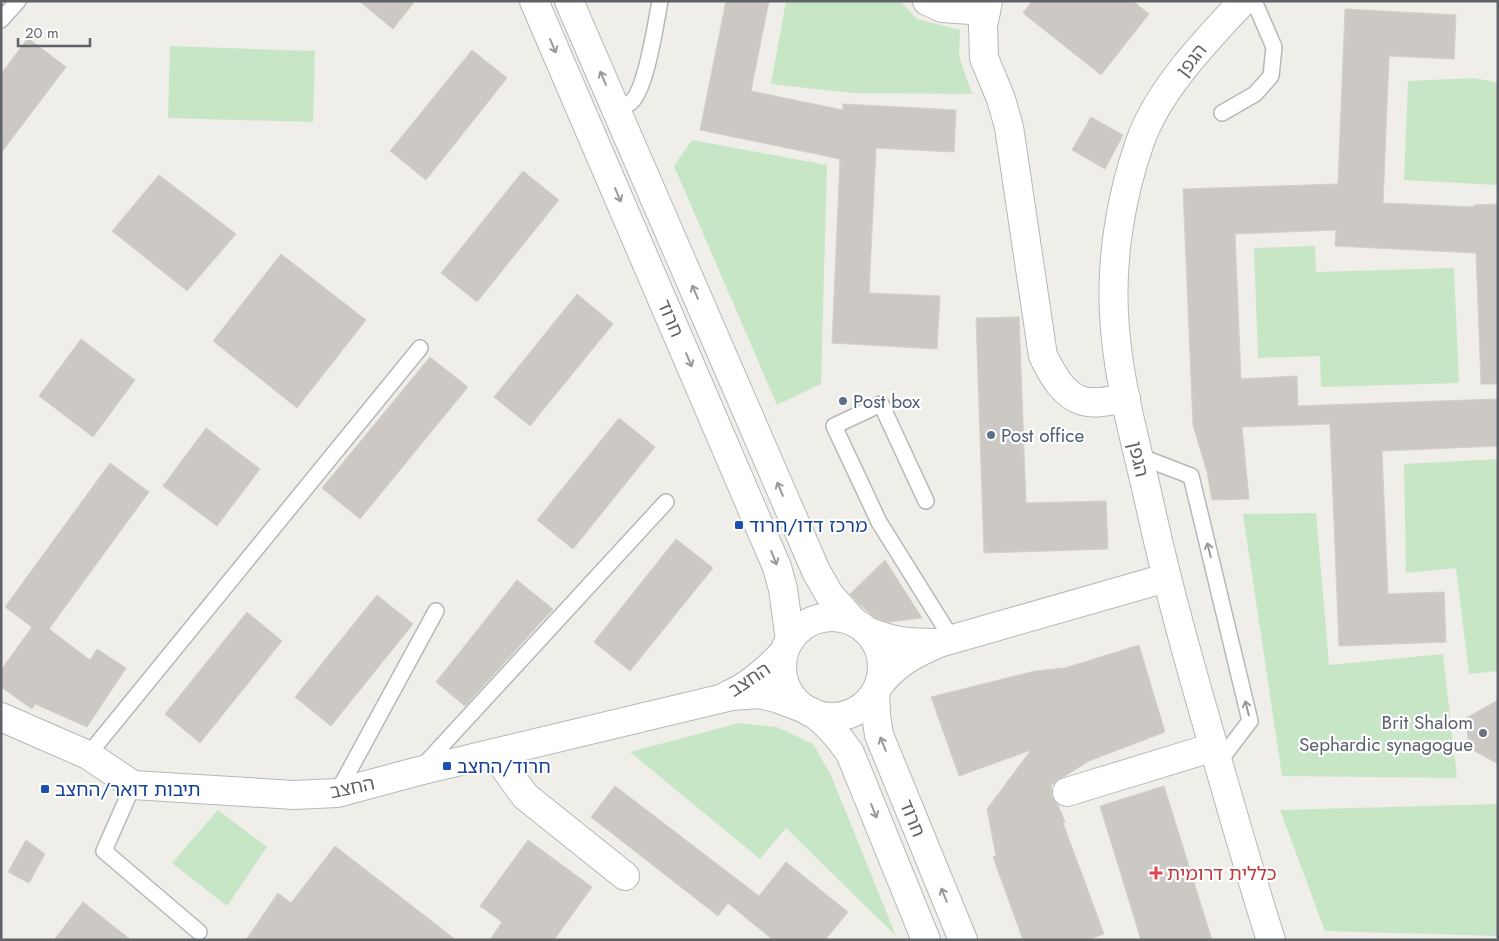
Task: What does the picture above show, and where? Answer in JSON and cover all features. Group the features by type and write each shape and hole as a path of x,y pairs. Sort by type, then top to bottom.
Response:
{"street":[{"name":"חרוד","path":"534,1 778,567 783,589 787,646"},
{"name":"חרוד","path":"569,1 816,572 828,594 860,627"},
{"path":"927,1 942,8 987,6 983,26 984,58 1001,99 1009,126 1043,356 1056,381 1068,393 1083,401 1096,402 1126,398"},
{"name":"הגפן","path":"1242,1 1199,48 1162,99 1141,139 1124,194 1115,261 1114,313 1119,371 1166,578 1254,887 1271,940"},
{"path":"945,641 905,642 891,640 860,627 845,618 827,617 805,624 787,646 782,669 784,682 792,697 809,711 821,716 841,717 857,711 870,700 889,671 904,661 945,641 1166,578"},
{"path":"860,627 873,638 881,653 883,668 877,689"},
{"name":"החצב","path":"710,701 736,692 749,683 769,668 787,646"},
{"name":"חרוד","path":"877,689 876,715 879,735 963,940"},
{"name":"החצב","path":"1,716 88,756 133,785 294,795 337,793 420,771 732,696 759,694 776,698 809,711"},
{"name":"חרוד","path":"809,711 826,723 850,754 926,940"},
{"path":"494,753 525,796 625,876"},
{"path":"1067,792 1216,755"}],"lane":[{"path":"1,20 18,1"},
{"path":"615,107 630,104 637,95 644,80 660,1"},
{"path":"1222,113 1255,94 1271,76 1274,47 1254,1"},
{"path":"88,756 420,348"},
{"path":"926,501 881,404 834,426 879,522 945,641"},
{"path":"1138,456 1191,476 1250,721 1216,755"},
{"path":"420,771 666,502"},
{"path":"337,793 436,611"},
{"path":"133,785 104,851 199,932"}],"green space":[{"path":"786,1 900,1 917,19 960,30 959,56 972,94 851,93 771,84"},
{"path":"170,46 315,51 313,122 168,118"},
{"path":"1475,78 1498,83 1498,185 1404,180 1408,81"},
{"path":"692,140 827,165 821,384 777,405 674,166"},
{"path":"1315,246 1316,272 1454,268 1459,383 1321,387 1320,356 1258,358 1254,248"},
{"path":"1498,459 1498,671 1469,674 1456,568 1406,573 1404,464"},
{"path":"1316,513 1329,665 1443,654 1457,778 1282,776 1243,514"},
{"path":"739,723 777,727 813,744 831,775 896,936 786,828 760,859 630,752"},
{"path":"1498,804 1498,936 1325,931 1280,810"},
{"path":"218,810 267,847 227,906 172,863"}],"building":[{"path":"359,1 415,1 393,29"},
{"path":"726,1 769,1 751,91 843,110 843,104 956,110 954,152 876,148 869,293 940,296 937,349 832,343 840,159 700,130"},
{"path":"1032,1 1133,1 1149,14 1101,75 1023,13"},
{"path":"1345,9 1456,15 1454,59 1389,56 1383,203 1474,207 1474,205 1498,204 1498,384 1481,384 1476,253 1335,246 1336,230 1235,234 1241,379 1297,376 1298,406 1498,399 1498,446 1382,451 1388,594 1444,592 1446,642 1339,646 1330,424 1242,427 1249,499 1212,500 1207,472 1193,425 1183,189 1338,184"},
{"path":"28,38 66,67 1,153 1,74"},
{"path":"472,50 507,78 426,180 390,151"},
{"path":"1091,117 1123,135 1105,169 1072,150"},
{"path":"523,171 559,200 477,302 441,273"},
{"path":"159,175 236,234 187,291 112,231"},
{"path":"281,254 366,320 297,408 213,341"},
{"path":"577,294 613,324 530,426 494,397"},
{"path":"1019,317 1026,503 1106,501 1108,549 984,553 976,318"},
{"path":"81,339 135,380 93,437 39,396"},
{"path":"430,357 468,387 360,519 322,488"},
{"path":"619,418 655,447 573,549 537,520"},
{"path":"206,428 260,469 217,526 163,486"},
{"path":"110,463 149,492 49,629 90,660 97,649 126,668 87,727 35,704 32,709 1,687 1,670 32,627 5,607"},
{"path":"676,539 713,568 630,671 594,642"},
{"path":"885,560 922,618 889,622 876,618 850,594"},
{"path":"517,580 553,609 465,706 436,682"},
{"path":"377,595 413,624 331,726 295,697"},
{"path":"247,612 282,641 200,743 165,714"},
{"path":"1139,645 1165,732 1089,761 1051,785 1052,797 1058,805 1065,822 1063,823 1104,934 1087,940 1023,940 993,857 996,856 987,809 1031,750 959,776 931,697 1035,671 1065,668"},
{"name":"Brit Shalom Sephardic synagogue","path":"1498,700 1498,764 1469,748 1466,718"},
{"path":"615,786 759,896 786,862 848,912 825,940 773,940 728,903 718,916 591,817"},
{"name":"כללית דרומית","path":"1164,786 1212,940 1141,940 1100,806"},
{"path":"26,840 45,854 29,883 8,872"},
{"path":"528,840 592,887 554,940 490,940 502,922 480,906"},
{"path":"335,846 456,940 246,940 278,893 291,903"},
{"path":"83,902 131,940 54,940"}],"place":[{"name":"Post box","path":"843,401"},
{"name":"Post office","path":"991,435"},
{"name":"מרכז דדו/חרוד","path":"739,525"},
{"name":"Brit Shalom Sephardic synagogue","path":"1483,733"},
{"name":"חרוד/החצב","path":"447,766"},
{"name":"תיבות דואר/החצב","path":"45,789"},
{"name":"כללית דרומית","path":"1156,873"}]}
